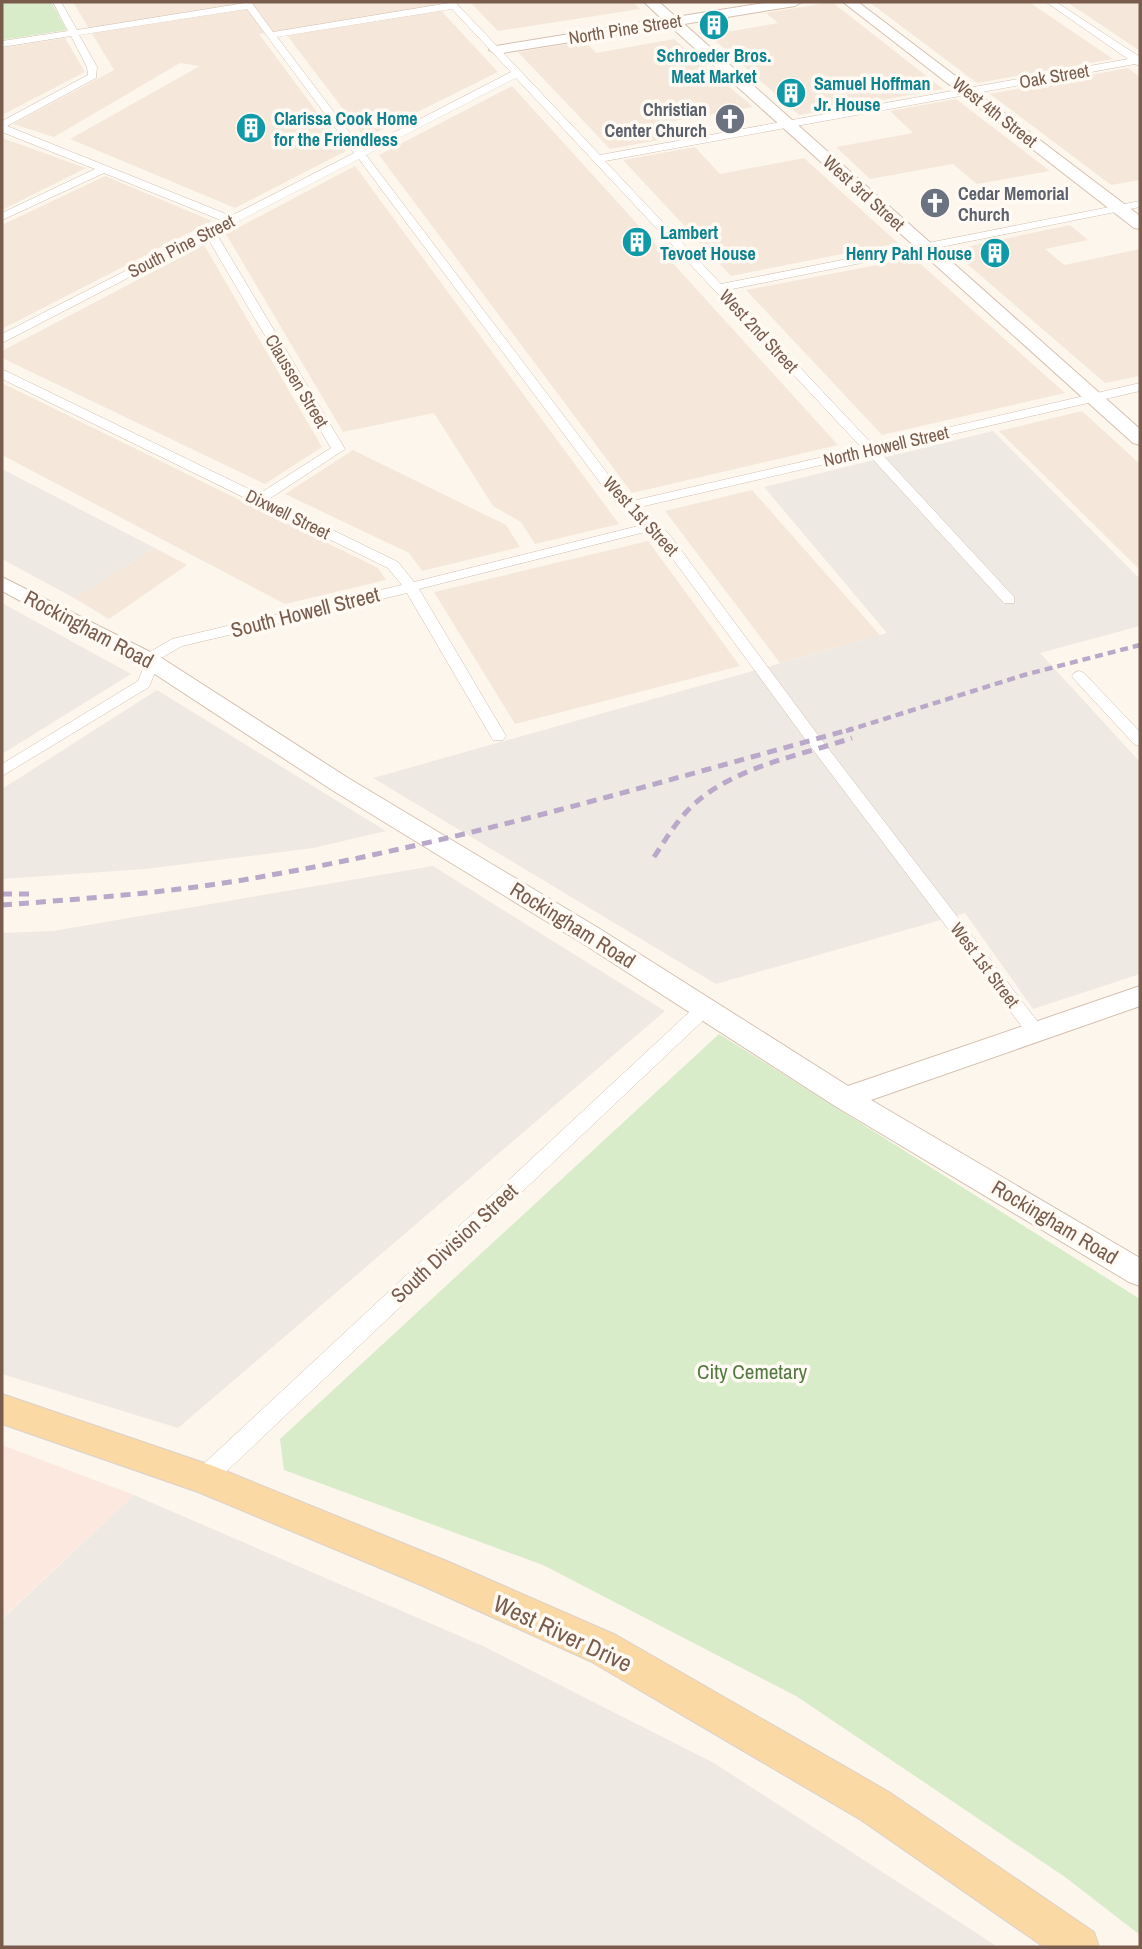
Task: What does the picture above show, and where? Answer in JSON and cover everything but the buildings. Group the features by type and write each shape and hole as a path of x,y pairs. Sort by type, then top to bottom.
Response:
{"main road":[{"name":"West 3rd Street","path":"651,2 1140,439"},
{"name":"North Pine Street","path":"496,50 795,2"},
{"name":"West 4th Street","path":"850,2 1140,224"},
{"path":"845,1098 1140,996"},
{"name":"West River Drive","path":"2,1409 204,1478 436,1574 603,1648 875,1806 1079,1947"}],"street":[{"path":"2,127 93,76 93,67 57,2"},
{"path":"1050,2 1139,61"},
{"path":"2,44 248,4"},
{"name":"West 1st Street","path":"248,4 618,497 632,505 650,527 664,537 813,739 1035,1031"},
{"path":"271,35 452,4"},
{"name":"West 2nd Street","path":"452,4 1009,600"},
{"name":"Oak Street","path":"597,159 1139,61"},
{"path":"361,153 517,73"},
{"path":"2,127 231,220"},
{"name":"South Pine Street","path":"2,339 361,153"},
{"path":"2,216 104,169"},
{"path":"719,288 1140,204"},
{"name":"Claussen Street","path":"209,232 338,449 259,500"},
{"name":"Dixwell Street","path":"2,374 393,565 410,586 498,736"},
{"name":"North Howell Street","path":"632,505 1140,387"},
{"name":"South Howell Street","path":"2,771 144,684 150,675 152,662 163,648 177,642 296,616 650,527"},
{"name":"Rockingham Road","path":"2,583 152,662 340,784 705,1007 845,1098 1140,1273"},
{"path":"1079,676 1140,741"},
{"name":"South Division Street","path":"204,1478 705,1007"}],"shaded area":[{"path":"73,2 433,2 498,72 365,138 283,30 259,34 346,151 235,208 70,139 200,66 180,63 54,137 13,124 114,70"},
{"path":"470,2 633,2 640,9 498,31"},
{"path":"832,2 943,89 799,115 709,35 778,23 766,13"},
{"path":"869,2 1029,2 1113,59 977,83"},
{"path":"1067,2 1140,2 1140,51"},
{"path":"65,38 85,72 2,115 2,48"},
{"path":"674,39 753,107 668,122 681,136 610,149 518,52 585,41 596,53"},
{"path":"1128,68 1140,77 1140,180 1111,185 990,94"},
{"path":"512,86 838,445 632,493 379,155"},
{"path":"956,99 1050,171 977,184 953,164 870,179 836,147 913,133 890,111"},
{"path":"2,138 86,168 2,210"},
{"path":"695,147 720,174 804,158 898,243 731,276 623,160"},
{"path":"355,166 619,524 535,544 521,522 493,506 434,413 343,432 226,234"},
{"path":"105,176 212,221 2,329 2,225"},
{"path":"1070,225 1088,240 1045,249 1064,265 1140,249 1140,376 1105,383 951,250"},
{"path":"204,245 322,447 265,484 2,358 2,351"},
{"path":"914,258 1065,393 882,435 746,290"},
{"path":"2,383 378,568 386,580 285,604 2,455"},
{"path":"1082,411 1140,464 1140,570 999,431"},
{"path":"993,431 1140,579 1140,626 1040,653 1140,762 1140,974 1033,1009 965,913 716,984 373,778 887,633 764,487"},
{"path":"353,450 506,525 520,547 422,571 409,553 285,494"},
{"path":"2,469 155,548 74,598 2,559"},
{"path":"752,490 880,635 780,663 665,511"},
{"path":"648,541 740,666 515,724 434,592"},
{"path":"155,548 187,565 109,619 74,598"},
{"path":"2,603 131,674 2,754"},
{"path":"157,690 386,831 313,848 145,869 2,879 2,789"},
{"path":"433,866 665,1011 178,1428 2,1374 2,933 53,931"},
{"path":"2,1445 134,1495 2,1618"},
{"path":"134,1495 485,1647 714,1763 998,1947 2,1947 2,1619"}],"green space":[{"path":"2,2 51,2 67,30 2,40"},
{"name":"City Cemetary","path":"719,1034 1140,1299 1140,1935 1065,1877 796,1696 543,1565 284,1470 280,1439"}],"railway":[{"path":"846,731 1024,675 1140,645"},
{"path":"2,905 204,886 345,861 563,809 852,729"},
{"path":"654,857 682,817 710,792 748,771 852,738"},
{"path":"2,894 33,894"}],"place":[{"name":"Schroeder Bros. Meat Market","path":"714,25"},
{"name":"Samuel Hoffman Jr. House","path":"791,93"},
{"name":"Christian Center Church","path":"730,119"},
{"name":"Clarissa Cook Home for the Friendless","path":"251,128"},
{"name":"Cedar Memorial Church","path":"935,203"},
{"name":"Lambert Tevoet House","path":"637,242"},
{"name":"Henry Pahl House","path":"995,253"}]}
